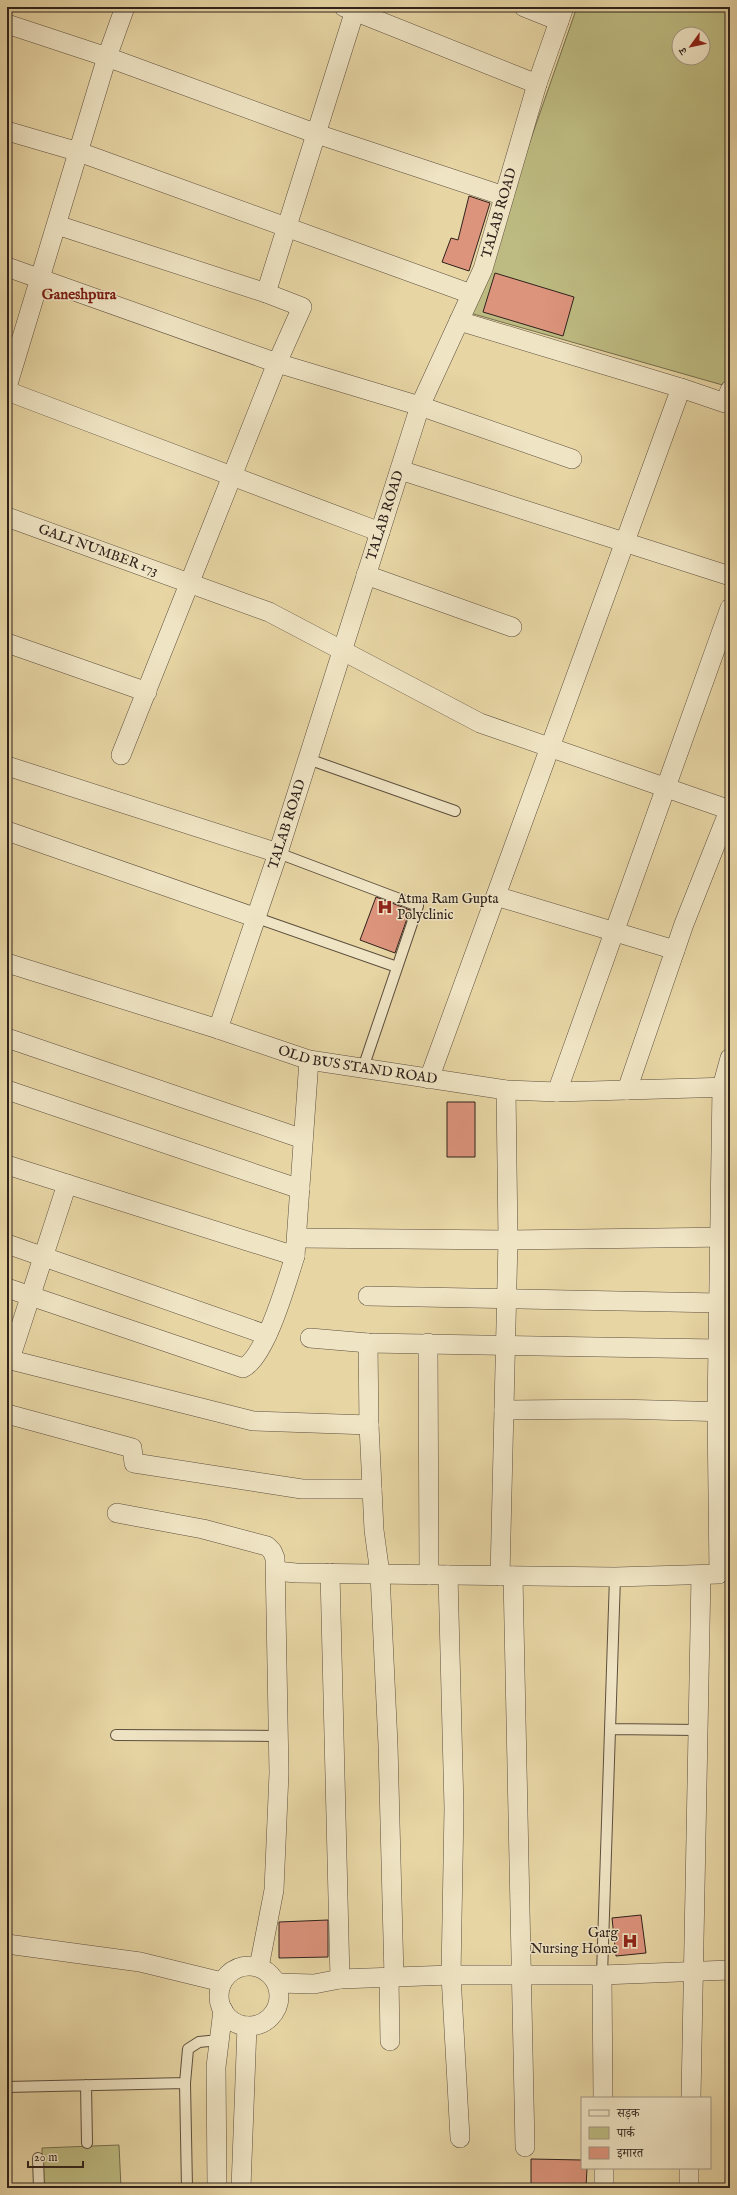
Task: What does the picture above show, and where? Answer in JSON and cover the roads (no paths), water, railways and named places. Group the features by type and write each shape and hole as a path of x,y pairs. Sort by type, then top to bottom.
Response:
{"street":[{"path":"7,387 107,58 126,7"},
{"path":"524,7 561,14"},
{"path":"266,293 285,227 317,134 352,8 536,84"},
{"name":"TALAB ROAD","path":"218,1029 254,917 278,853 420,406 483,270 536,84 561,14"},
{"path":"7,24 107,58 317,134 504,196"},
{"path":"7,131 79,152 471,294"},
{"path":"57,225 266,293 302,307 277,363 147,692 120,755"},
{"path":"7,267 277,363 420,406 572,459"},
{"path":"459,321 681,388 728,399"},
{"path":"429,1080 681,388"},
{"path":"7,391 380,532"},
{"path":"400,470 730,576"},
{"name":"GALI NUMBER 173","path":"7,517 269,612 480,723 730,809"},
{"path":"366,575 512,627"},
{"path":"557,1092 730,608"},
{"path":"7,643 147,692"},
{"path":"7,766 278,853"},
{"path":"627,1090 675,950 730,809"},
{"path":"7,831 254,917"},
{"path":"496,896 675,950"},
{"name":"OLD BUS STAND ROAD","path":"7,963 218,1029 309,1060 429,1080 506,1090 557,1092 726,1087"},
{"path":"7,1038 303,1139"},
{"path":"691,2097 697,1730 717,1575 724,1480 723,1412 718,1349 725,1237 726,1087 730,1058"},
{"path":"7,1288 243,1368 252,1362 267,1335 296,1247 309,1060"},
{"path":"7,1090 300,1189"},
{"path":"506,1090 508,1240 504,1410 507,1576 522,1975 525,2146"},
{"path":"7,1165 67,1184 296,1247 508,1240 725,1237"},
{"path":"67,1184 9,1359 253,1421 369,1425"},
{"path":"7,1244 267,1335"},
{"path":"368,1296 720,1303"},
{"path":"310,1338 368,1343 506,1344 718,1349"},
{"path":"368,1343 369,1425 374,1530 380,1574 388,1752 392,1977 390,2042"},
{"path":"428,1343 438,1575 454,1808 451,1975 460,2138"},
{"path":"504,1410 618,1409 723,1412"},
{"path":"7,1414 132,1448 134,1463 302,1489 372,1489"},
{"path":"117,1513 203,1529 267,1546 272,1551 276,1571 278,1736 274,1890 258,1967"},
{"path":"276,1571 615,1577 717,1575"},
{"path":"330,1573 340,1979"},
{"path":"7,1944 140,1962 222,1982"},
{"path":"245,1966 258,1967 271,1975 277,1983 280,1993 279,2003 274,2013 267,2020 258,2025 248,2026 238,2023 229,2018 223,2010 220,2001 222,1982 236,1969 245,1966"},
{"path":"277,1983 314,1984 340,1979 451,1975 602,1975 730,1970"},
{"path":"602,1975 603,2097"},
{"path":"217,2188 216,2067 223,2010"},
{"path":"241,2188 248,2026"},
{"path":"604,2169 604,2188"},
{"path":"689,2169 689,2188"}],"lane":[{"path":"308,759 455,811"},
{"path":"278,853 418,906 363,1068"},
{"path":"254,917 397,967"},
{"path":"602,1975 615,1577"},
{"path":"610,1729 697,1730"},
{"path":"116,1735 278,1736"},
{"path":"187,2188 185,2083 188,2049 199,2042 219,2040"},
{"path":"7,2087 185,2083"},
{"path":"86,2085 87,2143"},
{"path":"38,2158 39,2188"}],"place":[{"name":"Atma Ram Gupta Polyclinic","path":"385,907"},
{"name":"Garg Nursing Home","path":"630,1941"}],"district":[{"name":"Ganeshpura","path":"79,294"}]}
